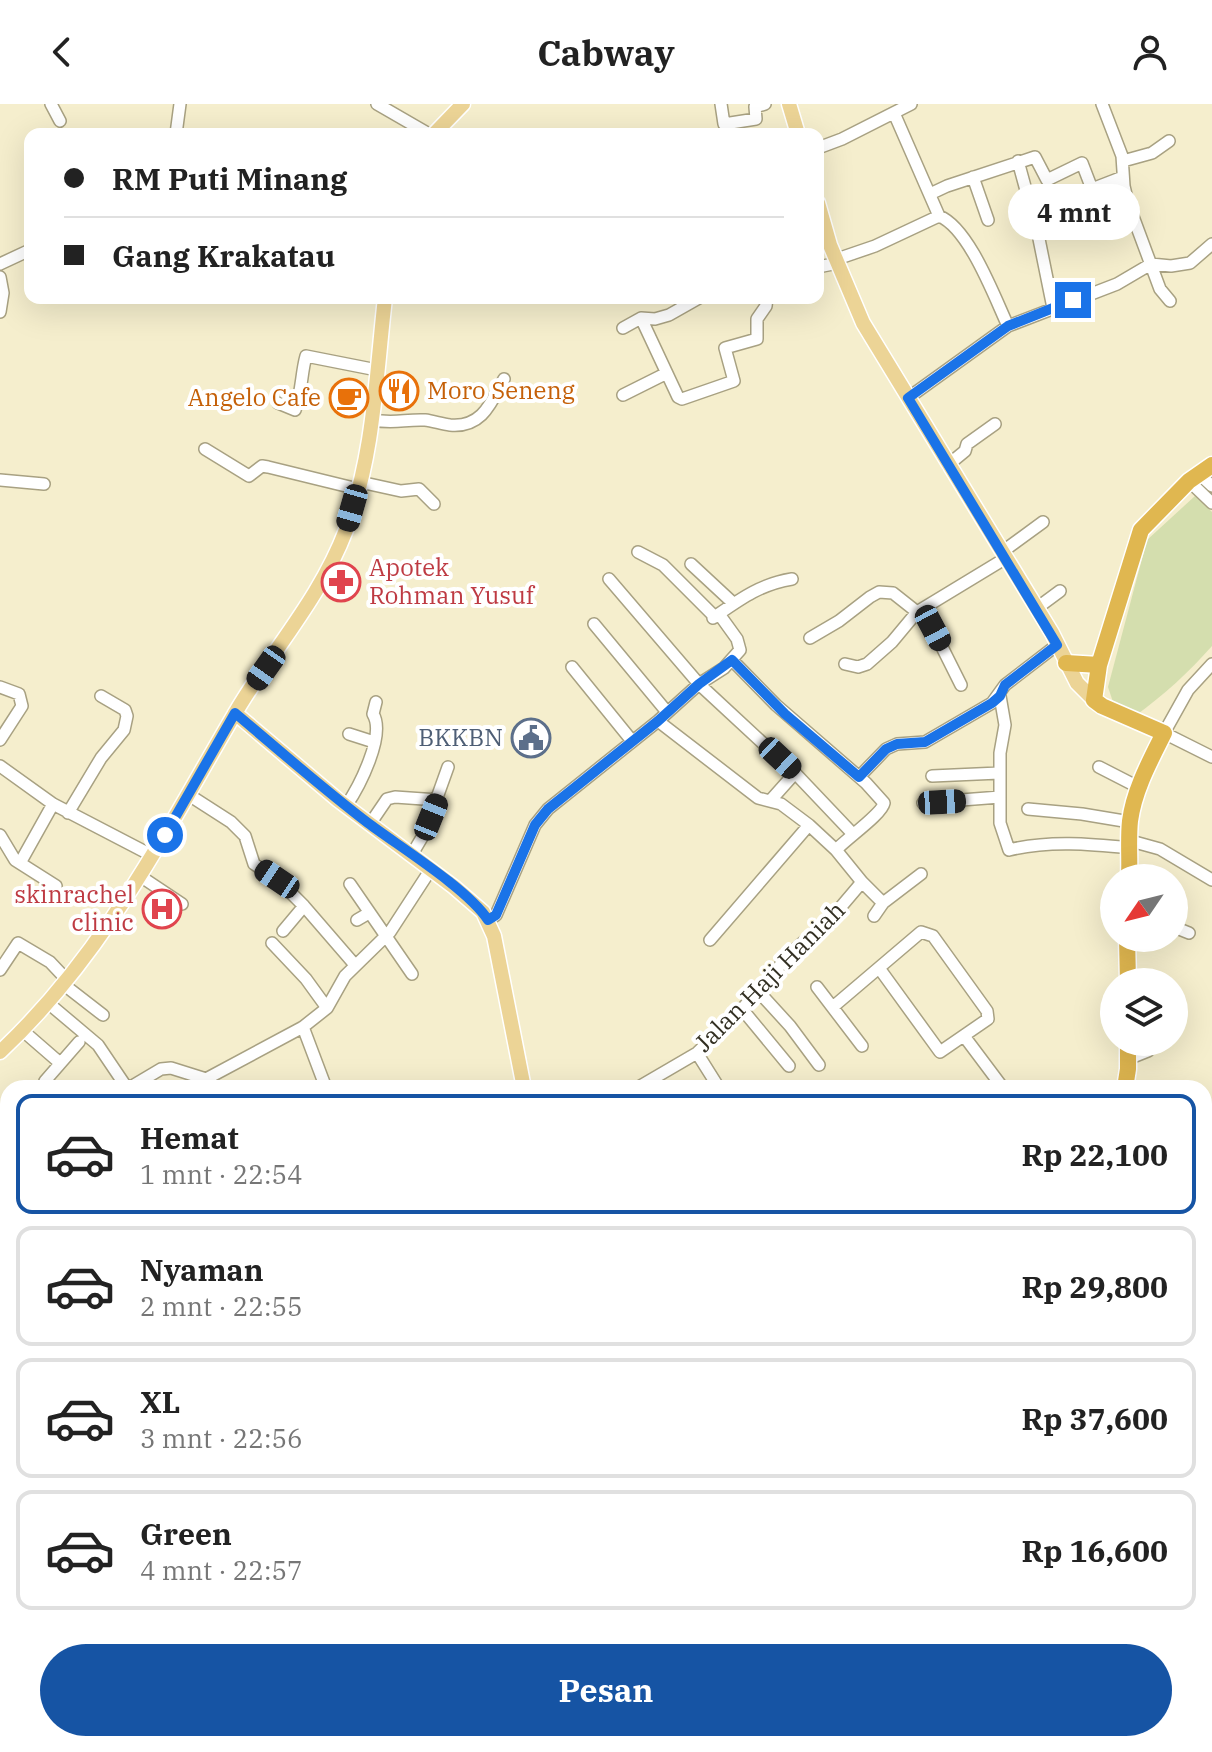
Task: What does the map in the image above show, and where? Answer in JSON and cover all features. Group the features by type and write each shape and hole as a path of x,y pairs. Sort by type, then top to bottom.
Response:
{"highway":[{"path":"1130,864 1130,822 1138,787 1164,733 1094,700 1099,665 1141,530 1203,476"},
{"path":"1066,663 1099,665"},
{"path":"1126,1080 1128,1056"}],"main road":[{"path":"438,128 463,104"},
{"path":"789,104 796,128"},
{"path":"824,221 863,323 1037,608 1077,683 1094,700"},
{"path":"0,1052 65,982 117,914 235,713 320,588 347,527 359,485 373,420 384,304"},
{"path":"235,713 346,806 483,912 488,920 522,1080"}],"street":[{"path":"51,104 60,121"},
{"path":"177,128 180,104"},
{"path":"377,104 421,128"},
{"path":"721,104 724,124 756,119 755,107 765,104"},
{"path":"824,145 910,104"},
{"path":"1102,104 1123,161 1128,203 1160,289 1170,301"},
{"path":"894,113 939,216 953,224 964,236 1008,326"},
{"path":"1123,161 1152,153 1169,141"},
{"path":"930,194 1035,157 1047,180 1082,163 1092,189 1123,177"},
{"path":"1018,161 1038,234 1053,308"},
{"path":"973,177 988,220"},
{"path":"824,265 875,246 939,216"},
{"path":"908,398 1008,326 1117,284 1151,264 1171,266 1190,263 1212,244"},
{"path":"0,264 24,253"},
{"path":"0,277 3,293 0,312"},
{"path":"623,328 641,318 655,319 669,315 688,304"},
{"path":"641,318 665,374 680,399 734,381 725,348 757,339 757,319 766,304"},
{"path":"278,403 295,410 302,391 300,377 306,356 377,370"},
{"path":"623,395 665,374"},
{"path":"373,420 395,424 423,420 452,426 466,424 483,416 504,379"},
{"path":"948,465 965,451 967,444 995,424"},
{"path":"205,449 249,476 262,466 359,485 401,491 419,489 434,504"},
{"path":"1203,476 1212,503"},
{"path":"0,480 44,484"},
{"path":"845,664 858,667 867,664 892,642 920,610 1004,555 1043,522"},
{"path":"488,920 496,915 541,817 699,684 732,660 740,650 740,645 663,565 638,552"},
{"path":"691,564 733,603"},
{"path":"609,579 699,684 795,773 852,833"},
{"path":"714,618 763,586 792,579"},
{"path":"1037,608 1060,591"},
{"path":"810,638 879,592 893,593 920,610 961,685"},
{"path":"594,624 662,717 758,798 781,804 809,825 836,850 861,884 883,903"},
{"path":"859,777 886,749 897,744 925,742 992,703 1005,685 1057,645"},
{"path":"732,660 785,714 859,777 885,806 836,850"},
{"path":"1212,664 1188,690 1164,733 1212,757"},
{"path":"572,667 632,741"},
{"path":"0,687 19,694 22,706 0,740"},
{"path":"68,813 101,758 116,743 127,721 125,710 101,696"},
{"path":"1000,696 1005,725 1000,753 1000,823 1009,850 1058,843 1131,844 1160,849 1212,880"},
{"path":"346,806 366,768 374,742 378,722 373,714 376,702"},
{"path":"349,734 374,742"},
{"path":"0,766 68,813 153,856"},
{"path":"411,856 424,834 448,767"},
{"path":"1099,767 1138,787"},
{"path":"770,801 795,773"},
{"path":"932,776 999,773"},
{"path":"189,795 231,822 248,841 254,864 277,879 355,965"},
{"path":"923,803 1000,797"},
{"path":"370,824 387,799 438,800"},
{"path":"20,863 53,804"},
{"path":"1028,809 1130,822"},
{"path":"710,940 809,825"},
{"path":"0,835 10,856 56,886"},
{"path":"213,1080 303,1027 327,1008 355,965 385,936 431,869"},
{"path":"874,916 883,903 921,874"},
{"path":"140,876 182,904"},
{"path":"350,884 412,974"},
{"name":"Jalan Haji Haniah","path":"651,1080 697,1053 861,884"},
{"path":"283,931 304,906"},
{"path":"357,920 369,913"},
{"path":"834,1006 921,932 933,936 987,1011 988,1019 945,1052 938,1051 879,968"},
{"path":"0,970 18,943 50,962 65,982 103,1015"},
{"path":"272,943 299,971 327,1008"},
{"path":"817,987 862,1046"},
{"path":"758,991 790,1026 819,1065"},
{"path":"47,1002 98,1045 123,1080"},
{"path":"742,1009 789,1066"},
{"path":"303,1027 323,1080"},
{"path":"22,1030 60,1063"},
{"path":"964,1036 997,1080"},
{"path":"46,1080 79,1042"},
{"path":"697,1053 714,1080"},
{"path":"142,1080 161,1069 171,1068 201,1080"}],"green space":[{"path":"1195,496 1212,512 1212,646 1176,683 1135,716 1114,705 1108,687 1147,540"}],"place":[{"name":"Moro Seneng","path":"399,391"},
{"name":"Angelo Cafe","path":"349,398"},
{"name":"Apotek Rohman Yusuf","path":"341,582"},
{"name":"BKKBN","path":"531,738"},
{"name":"skinrachel clinic","path":"162,909"}],"route":[{"path":"165,835 235,713 338,800 454,887 488,920 496,915 535,825 548,809 732,660 785,714 859,777 886,749 897,744 925,742 992,703 1005,685 1057,645 908,398 1008,326 1073,300"}]}
